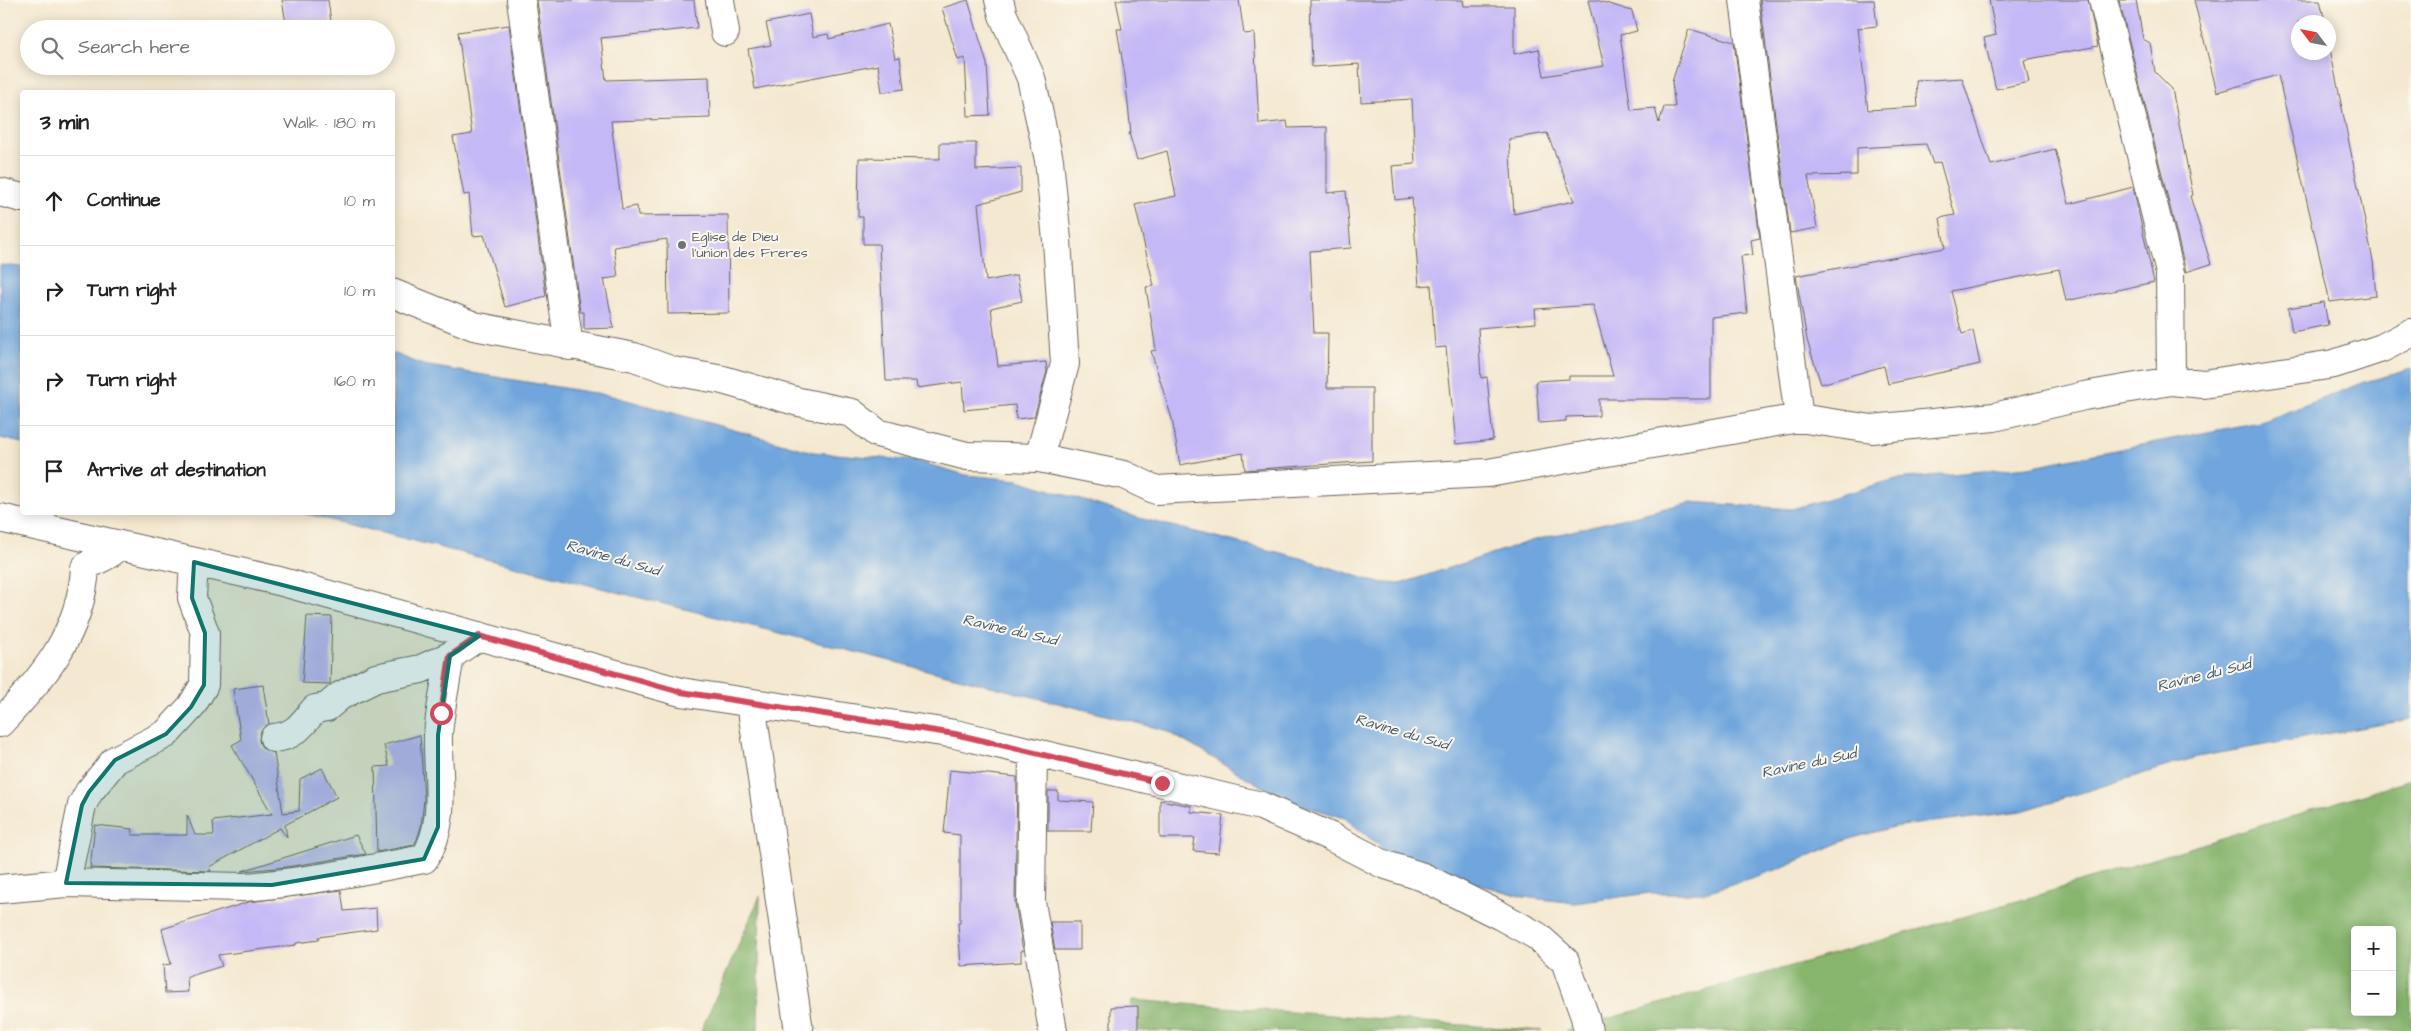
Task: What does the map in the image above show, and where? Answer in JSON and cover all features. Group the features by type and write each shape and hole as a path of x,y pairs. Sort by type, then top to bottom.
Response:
{"street":[{"path":"521,0 569,346"},
{"path":"720,0 724,32"},
{"path":"999,0 1003,15 1031,78 1048,160 1057,240 1065,364 1039,458"},
{"path":"1744,0 1799,418"},
{"path":"2103,0 2170,273 2171,381"},
{"path":"0,192 20,197"},
{"path":"395,294 474,326 569,346 634,357 673,370 723,380 799,402 852,414 877,433 967,456 1039,458 1124,475 1156,490 1488,473 1799,418 1872,429 1994,417 2084,396 2171,381 2204,384 2334,364 2382,348 2411,333"},
{"path":"0,518 279,581 681,692 955,734 1260,806 1331,837 1383,864 1423,878 1501,916 1536,936 1565,961 1585,1016 1588,1031"},
{"path":"0,723 43,676 70,634 85,568 91,562 106,558 112,552 111,543"},
{"path":"66,882 82,805 89,792 115,760 166,734 191,707 204,685 205,633 192,598 194,562"},
{"path":"279,581 296,608"},
{"path":"274,738 285,737 296,732 315,709 327,707 340,696 376,678 421,669 450,656 479,636"},
{"path":"0,889 66,882 243,887 272,885 309,881 424,859 432,847 438,827 438,735 450,656"},
{"path":"751,703 799,1031"},
{"path":"1033,753 1030,902 1053,1031"}],"highlighted area":[{"path":"194,562 479,636 450,656 438,735 438,827 424,859 272,885 66,883 82,805 89,792 115,760 166,734 191,707 204,685 205,633 192,598"}],"green space":[{"path":"2411,779 2411,1031 1565,1031 2035,896"},
{"path":"760,896 758,1031 701,1031"},
{"path":"1132,1000 1542,1031 1127,1031"}],"water":[{"path":"0,265 20,267 20,443 0,438"},
{"name":"Ravine du Sud","path":"395,354 423,365 612,396 813,452 916,461 966,475 1018,480 1139,518 1301,558 1375,582 1400,584 1531,541 1690,502 1792,509 1896,479 2028,467 2264,421 2365,382 2411,369 2411,719 2197,757 2022,811 1893,827 1846,840 1776,870 1703,893 1650,893 1575,903 1523,897 1399,862 1345,818 1287,801 1165,730 311,515 395,515"}],"building":[{"path":"282,0 328,0 331,20 285,20"},
{"path":"537,0 694,0 697,28 601,38 606,80 709,77 710,118 611,121 622,209 637,206 638,216 728,215 729,313 668,314 667,239 614,247 618,277 604,279 614,328 584,329 584,312 580,312"},
{"path":"968,0 987,64 990,115 968,116 965,58 958,60 942,8"},
{"path":"1116,0 1239,0 1244,34 1254,33 1259,124 1287,121 1288,128 1327,127 1327,193 1346,191 1351,248 1310,251 1314,333 1328,333 1327,388 1372,388 1372,461 1245,470 1243,453 1180,465 1172,419 1151,351 1156,350 1146,287 1154,286 1135,205 1176,196 1167,151 1137,160 1129,133 1131,133 1125,76 1117,29 1122,29"},
{"path":"1310,0 1463,0 1464,6 1514,6 1514,54 1539,49 1544,76 1604,66 1588,0 1596,0 1632,11 1637,31 1620,35 1631,110 1655,108 1659,123 1664,107 1675,107 1672,82 1689,29 1734,42 1760,238 1751,240 1753,255 1741,256 1747,313 1711,317 1711,399 1599,399 1599,416 1566,417 1566,421 1539,423 1536,381 1569,379 1569,376 1613,376 1593,305 1535,309 1536,323 1478,328 1481,378 1487,377 1493,440 1456,444 1446,347 1435,348 1431,285 1419,286 1412,198 1395,200 1392,166 1415,164 1412,99 1361,102 1359,64 1312,67","holes":["1547,133 1574,201 1514,214 1509,139"]},
{"path":"1760,0 1874,0 1877,26 1858,28 1868,110 1918,107 1916,81 1962,78 1991,165 2055,149 2069,204 2133,187 2154,282 2066,301 2059,269 1951,291 1962,334 1973,331 1980,364 1888,384 1884,366 1821,384 1807,340 1796,276 1945,248 1940,218 1955,215 1940,162 1933,164 1926,144 1857,148 1857,175 1808,176 1817,228 1790,233"},
{"path":"1989,0 2088,0 2098,46 2024,60 2029,82 1996,89 1984,38 1996,35"},
{"path":"2119,0 2136,0 2143,39 2150,43 2155,72 2172,89 2193,195 2190,196 2211,264 2186,272"},
{"path":"2194,0 2320,0 2323,15 2291,15 2291,60 2332,60 2373,261 2376,296 2330,302 2278,75 2217,92"},
{"path":"809,14 813,37 828,34 829,39 888,24 895,58 900,57 904,89 882,92 878,65 755,89 748,49 771,45 766,23"},
{"path":"509,25 546,296 505,307 484,235 473,236 469,194 464,195 453,137 472,134 458,32"},
{"path":"940,143 976,143 976,170 1021,168 1021,192 978,204 986,281 1017,275 1022,301 991,308 998,366 1046,362 1047,372 1034,417 1016,419 1015,405 964,410 962,382 917,388 916,381 886,381 879,244 863,244 863,217 858,217 859,158 940,159"},
{"path":"2324,302 2328,325 2292,332 2288,308"},
{"path":"307,616 332,617 330,684 302,683"},
{"path":"263,685 269,724 260,732 259,741 262,748 274,753 283,813 299,811 300,779 322,768 337,797 285,825 287,837 280,828 209,867 211,871 90,868 95,825 133,829 132,835 187,835 187,815 195,835 214,835 213,821 272,814 232,745 241,740 233,689"},
{"path":"420,735 424,799 421,827 417,839 414,845 377,852 375,767 389,766 384,745"},
{"path":"950,770 1017,777 1015,902 1023,951 1021,951 1021,962 961,966 958,923 960,923 960,835 944,833"},
{"path":"1048,791 1058,791 1058,800 1093,802 1091,831 1048,831"},
{"path":"1160,800 1191,806 1191,812 1223,815 1219,853 1193,851 1195,838 1160,838"},
{"path":"356,835 366,854 287,867 242,871"},
{"path":"341,890 344,911 376,908 377,929 318,937 319,940 296,943 296,945 218,955 222,966 187,977 188,992 165,993 163,965 171,964 162,929 249,902"},
{"path":"1050,922 1080,922 1080,950 1055,950"},
{"path":"1138,1006 1138,1031 1111,1031 1111,1007"}],"place":[{"name":"Eglise de Dieu l'union des Freres","path":"682,245"}],"route":[{"path":"441,713 450,656 479,636 681,692 955,734 1162,783"}]}
